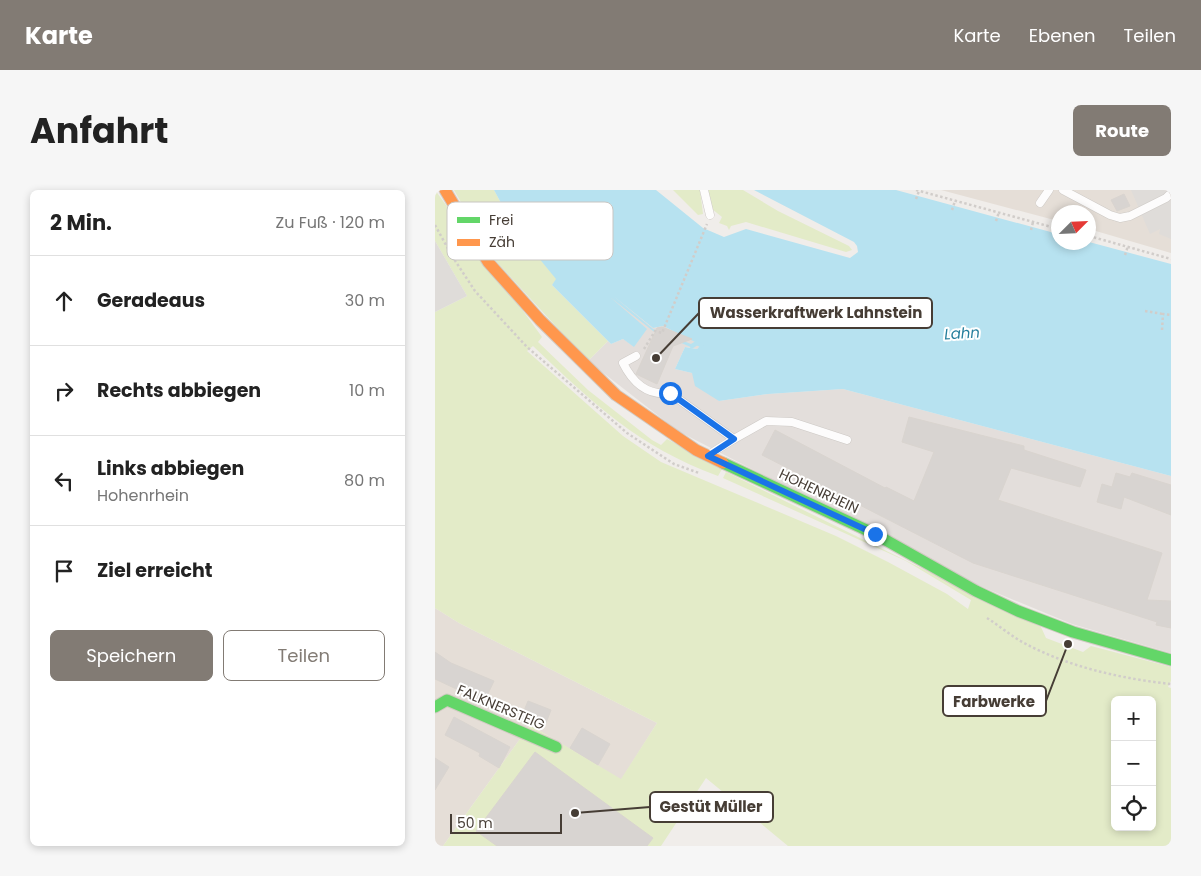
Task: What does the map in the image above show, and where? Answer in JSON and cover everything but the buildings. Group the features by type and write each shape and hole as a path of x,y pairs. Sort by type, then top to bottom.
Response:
{"street":[{"name":"HOHENRHEIN","path":"445,190 452,202"},
{"name":"HOHENRHEIN","path":"487,260 540,320 616,395 696,450 875,534 976,591 1018,610 1073,632 1171,660"},
{"name":"FALKNERSTEIG","path":"435,707 447,700 556,747"}],"lane":[{"path":"704,190 709,219"},
{"path":"1040,203 1049,190"},
{"path":"1063,190 1110,216 1120,218 1130,216 1166,198 1171,193"},
{"path":"636,356 623,363 632,381 658,395 670,393 734,439"},
{"path":"708,456 766,421 793,422 847,440"}],"path":[{"path":"916,199 918,190 1051,227"},
{"path":"953,210 955,201"},
{"path":"996,221 999,212"},
{"path":"636,356 641,354 655,331 662,334 709,219"},
{"path":"1031,230 1033,222"},
{"path":"1096,238 1171,258"},
{"path":"1125,255 1128,246"},
{"path":"1145,311 1171,315"},
{"path":"1162,330 1163,314"}],"shaded area":[{"path":"941,190 1171,190 1171,253 1096,231 1096,205 1051,205 1051,219"},
{"path":"1131,190 1171,190 1171,239 1159,234 1160,229 1150,234"},
{"path":"435,241 467,296 435,312"},
{"path":"612,295 653,328 663,326 702,345 697,349 685,347 675,369 692,373 719,401 768,394 843,389 1171,476 1171,653 1072,624 980,586 678,431 588,361 608,341 611,344 623,339 634,346 646,329 609,298"},
{"path":"435,608 459,623 657,723 621,780 530,725 443,846 435,846"}],"green space":[{"path":"435,190 447,206 447,260 486,260 542,337 538,342 588,390 652,440 661,445 667,439 722,469 718,476 663,451 618,422 576,387 533,346 527,351 623,436 661,462 836,536 947,594 968,609 971,600 906,561 723,478 726,472 1041,627 1046,638 1083,652 1091,646 1171,667 1171,681 1168,687 1171,688 1171,846 788,846 706,778 661,846 443,846 530,725 621,779 657,723 459,623 435,608 435,312 467,296 435,241"},
{"path":"454,190 494,190 500,202 461,202"},
{"path":"673,190 700,190 703,214 698,215"},
{"path":"707,190 743,190 778,211 849,246 852,250 846,252 746,222 731,226 729,230 727,226 719,223 722,217 712,209"},
{"path":"495,260 541,260 557,279 552,285 608,341 588,361"}],"water":[{"name":"Lahn","path":"494,190 656,190 703,228 724,237 746,229 850,258 858,252 854,242 754,190 896,190 1051,232 1051,250 1096,250 1096,244 1171,264 1171,476 843,389 768,394 719,401 695,386 692,373 675,369 685,347 697,349 701,345 663,326 653,328 612,295 653,329 691,344 693,348 653,331 610,297 647,329 634,347 623,339 611,344 552,285 556,279 540,260 613,260 613,202 500,202"}],"waterway":[{"path":"692,346 697,343 701,345"}],"traffic: fast":[{"path":"723,463 875,534 976,591 1018,611 1073,632 1171,660"},
{"path":"435,707 447,700 556,747"}],"traffic: slow":[{"path":"445,190 452,202"},
{"path":"487,260 540,320 616,395 696,450 723,463"}],"place":[{"name":"Wasserkraftwerk Lahnstein","path":"656,358"},
{"name":"Farbwerke","path":"1068,644"},
{"name":"Gestüt Müller","path":"575,813"}],"route":[{"path":"670,393 734,439 708,456 875,534"}]}
